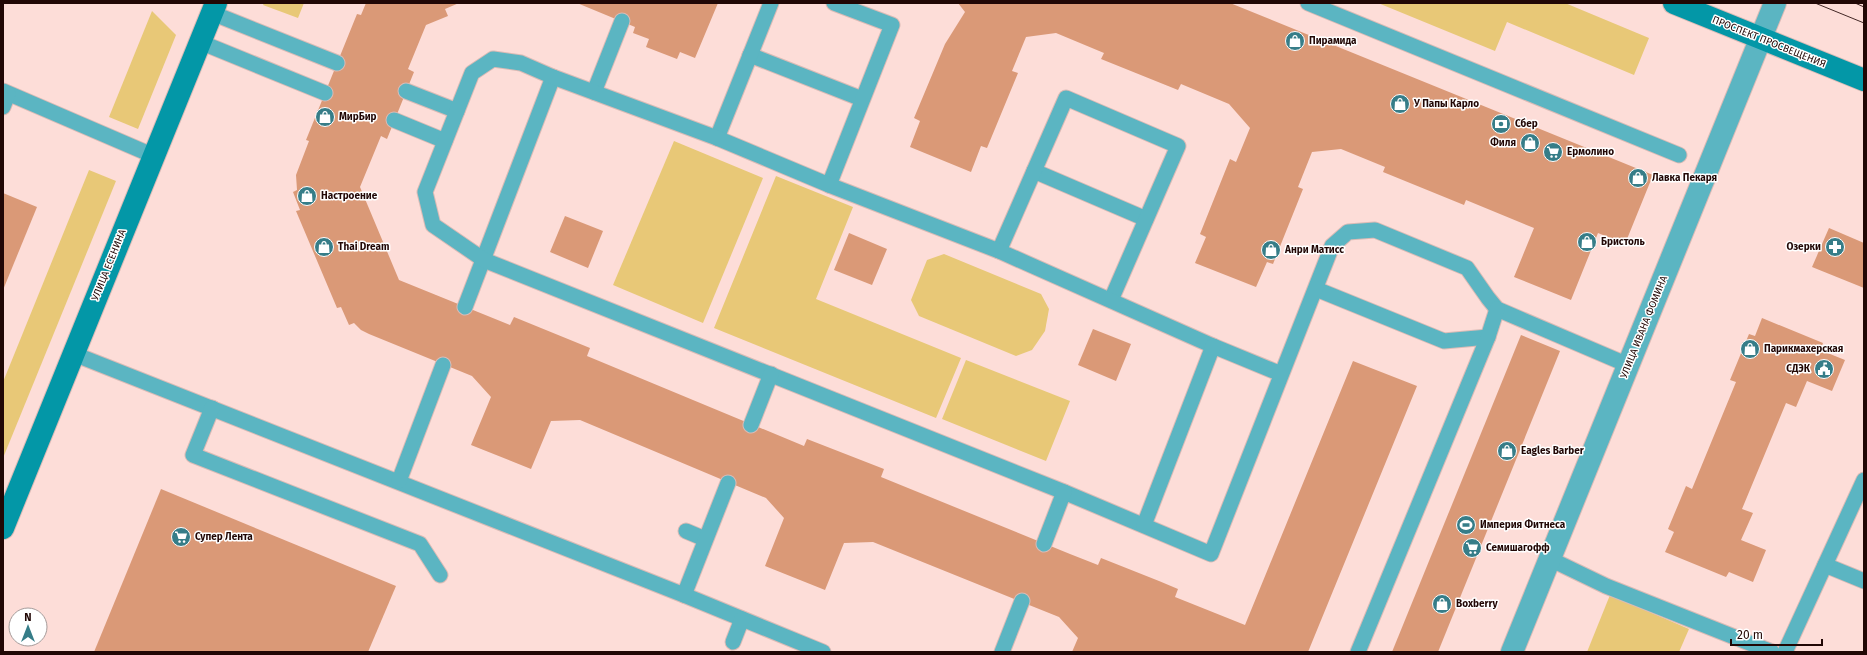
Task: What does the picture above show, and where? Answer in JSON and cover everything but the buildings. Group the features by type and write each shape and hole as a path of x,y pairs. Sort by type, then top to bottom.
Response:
{"street":[{"name":"ПРОСПЕКТ ПРОСВЕЩЕНИЯ","path":"1674,3 1864,80"},
{"name":"УЛИЦА ИВАНА ФОМИНА","path":"1512,652 1775,3"},
{"name":"УЛИЦА ЕСЕНИНА","path":"3,528 214,8"}],"lane":[{"path":"717,138 771,3"},
{"path":"829,185 892,25 834,3"},
{"path":"1308,3 1679,155"},
{"path":"214,8 337,63"},
{"path":"594,92 622,21"},
{"path":"200,42 325,93"},
{"path":"750,55 862,99"},
{"path":"1282,374 1213,346 999,251 829,185 717,138 553,77 521,63 493,59 472,73 425,192 433,225 484,260 1064,492 1211,554 1316,289 1332,246 1348,232 1374,230 1467,268 1497,309 1628,365"},
{"path":"466,307 553,77"},
{"path":"406,91 457,111"},
{"path":"5,97 154,156"},
{"path":"999,251 1066,98 1178,146 1111,300"},
{"path":"394,120 445,141"},
{"path":"1034,170 1146,219"},
{"path":"1316,289 1444,341 1488,337"},
{"path":"1358,652 1488,337 1497,309"},
{"path":"1144,525 1213,346"},
{"path":"74,354 742,618 803,648 823,652"},
{"path":"399,482 443,365"},
{"path":"752,425 771,374"},
{"path":"212,408 193,455 420,544 440,574"},
{"path":"1786,652 1864,480"},
{"path":"684,595 728,482"},
{"path":"1044,544 1064,492"},
{"path":"686,531 705,539"},
{"path":"1550,559 1606,586 1772,652"},
{"path":"1825,565 1864,581"},
{"path":"1002,652 1022,601"},
{"path":"733,642 742,618"}],"shaded area":[{"path":"264,3 304,3 298,18 263,5"},
{"path":"1378,3 1565,3 1649,38 1634,75 1507,22 1495,51"},
{"path":"152,11 176,35 138,129 109,117"},
{"path":"674,141 763,178 703,323 613,285"},
{"path":"89,170 116,181 3,458 3,382"},
{"path":"776,176 853,207 816,299 961,358 936,418 714,328"},
{"path":"944,254 1041,294 1049,309 1045,331 1032,350 1016,356 919,316 911,300 927,260"},
{"path":"966,360 1070,401 1046,461 942,419"},
{"path":"1610,595 1689,629 1679,652 1587,652"}],"tram line":[{"path":"1815,3 1864,23"},
{"path":"1855,3 1864,7"}],"place":[{"name":"Пирамида","path":"1295,41"},
{"name":"У Папы Карло","path":"1400,104"},
{"name":"МирБир","path":"325,117"},
{"name":"Сбер","path":"1501,124"},
{"name":"Филя","path":"1530,143"},
{"name":"Ермолино","path":"1553,152"},
{"name":"Лавка Пекаря","path":"1638,178"},
{"name":"Настроение","path":"307,196"},
{"name":"Бристоль","path":"1587,242"},
{"name":"Thai Dream","path":"324,247"},
{"name":"Озерки","path":"1835,247"},
{"name":"Анри Матисс","path":"1271,250"},
{"name":"Парикмахерская","path":"1750,349"},
{"name":"СДЭК","path":"1824,369"},
{"name":"Eagles Barber","path":"1507,451"},
{"name":"Империя Фитнеса","path":"1466,525"},
{"name":"Супер Лента","path":"181,537"},
{"name":"Семишагофф","path":"1472,548"},
{"name":"Boxberry","path":"1442,604"}]}
